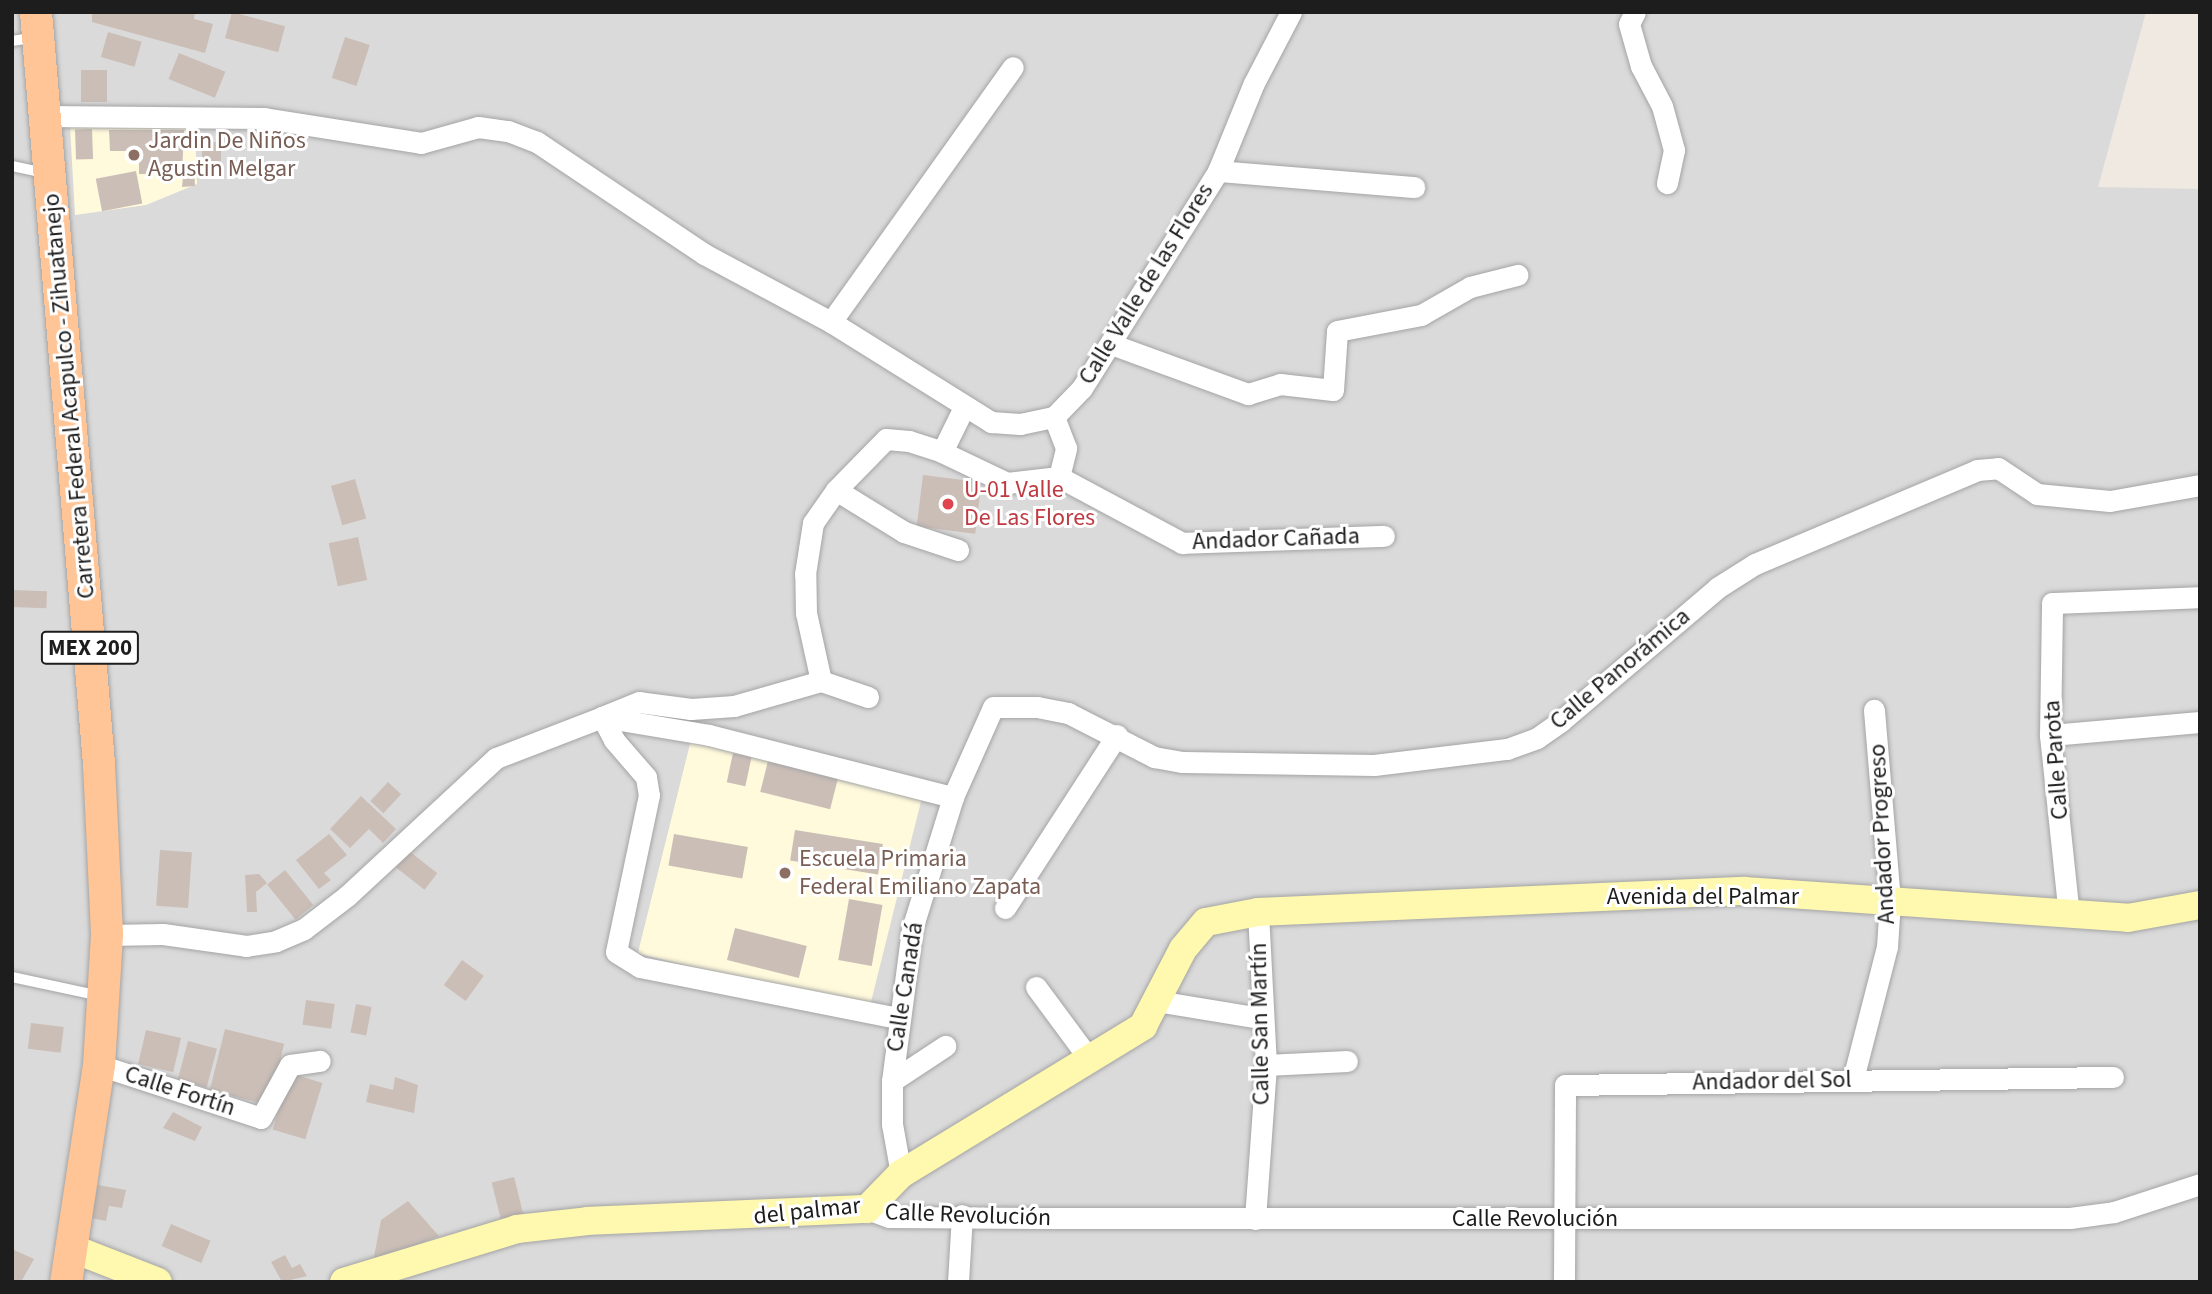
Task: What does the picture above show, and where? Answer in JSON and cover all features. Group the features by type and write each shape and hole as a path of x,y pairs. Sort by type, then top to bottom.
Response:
{"main road":[{"name":"Carretera Federal Acapulco - Zihuatanejo","path":"29,30 46,116 99,764 107,934 99,1065 66,1282"}],"street":[{"name":"Calle Valle de las Flores","path":"1054,417 1082,388 1218,171 1254,83 1291,12"},
{"path":"1635,12 1629,24 1641,66 1662,106 1674,150 1667,183"},
{"path":"831,322 1013,66"},
{"path":"46,116 264,118 421,143 478,127 508,131 537,142 704,254 831,322 991,422 1020,424 1054,417 1066,448 1059,477 1007,483 942,452 909,441 886,439 835,490 813,523 805,575 806,613 821,681"},
{"path":"1218,171 1414,187"},
{"path":"1111,344 1248,394 1280,384 1333,390 1337,331 1421,315 1470,287 1517,275"},
{"path":"942,452 964,407"},
{"name":"Calle Panorámica","path":"1014,707 1068,713 1117,735 1154,757 1183,762 1374,765 1507,749 1537,738 1560,721 1717,588 1755,564 1977,470 1998,468 2037,494 2110,501 2200,485"},
{"name":"Andador Cañada","path":"1059,477 1182,543 1384,536"},
{"path":"835,490 904,532 958,550"},
{"name":"Calle Parota","path":"2069,916 2050,735 2052,603 2200,597"},
{"path":"107,934 163,934 246,946 276,942 304,929 348,896 496,758 639,702 691,709 734,706 821,681 867,697"},
{"name":"Calle Canadá","path":"901,1174 892,1125 892,1081 898,1018 912,929 953,797 993,707 1014,707"},
{"name":"Andador Progreso","path":"1853,1079 1887,947 1890,901 1874,710"},
{"path":"602,716 709,735 953,797"},
{"path":"602,716 614,740 646,777 649,795 616,952 640,967 898,1018"},
{"path":"2050,735 2200,722"},
{"path":"1005,908 1117,735"},
{"name":"Avenida del Palmar","path":"1206,922 1258,912 1745,891 2069,916 2128,918 2200,905"},
{"name":"Calle San Martín","path":"1255,1219 1266,1065 1260,1018 1258,912"},
{"name":"del palmar","path":"344,1282 517,1229 588,1221 758,1217 867,1209 901,1174 1087,1056 1116,1045 1143,1026 1183,949 1206,922"},
{"path":"1036,987 1087,1056"},
{"path":"1157,1002 1260,1018"},
{"path":"892,1081 945,1046"},
{"name":"Calle Fortín","path":"99,1065 261,1118 290,1065 320,1061"},
{"path":"1266,1065 1347,1061"},
{"name":"Andador del Sol","path":"1563,1220 1565,1085 2113,1077"},
{"name":"Calle Revolución","path":"867,1209 889,1217 962,1215 1563,1220 2070,1218 2113,1212 2200,1184"},
{"path":"958,1282 962,1215"},
{"path":"1563,1220 1564,1282"},
{"path":"71,1248 158,1282"}],"lane":[{"path":"12,166 51,175"},
{"path":"12,977 103,996"}],"shaded area":[{"path":"12,12 2146,12 2098,187 2200,189 2200,1282 12,1282"},
{"name":"Jardin De Niños Agustin Melgar","path":"70,126 195,126 197,184 146,205 75,215"},
{"name":"Escuela Primaria Federal Emiliano Zapata","path":"692,736 923,794 869,1011 638,953"}],"building":[{"path":"92,12 195,12 194,19 213,24 205,53 92,22"},
{"path":"232,12 285,26 278,52 225,38"},
{"path":"108,32 142,42 134,67 101,57"},
{"path":"345,37 370,45 356,86 332,78"},
{"path":"179,53 225,72 215,98 169,79"},
{"path":"81,70 107,70 107,102 81,102"},
{"path":"92,129 93,159 76,160 75,130"},
{"path":"109,130 184,130 182,174 139,174 139,151 110,151"},
{"path":"202,142 221,142 221,179 202,179"},
{"path":"184,167 194,167 195,186 182,187"},
{"path":"136,171 142,203 102,211 96,179"},
{"name":"U-01 Valle De Las Flores","path":"923,475 982,482 975,534 917,527"},
{"path":"355,479 366,518 342,525 331,486"},
{"path":"358,537 367,580 338,586 329,543"},
{"path":"12,590 47,591 46,608 12,607"},
{"path":"733,753 752,757 745,786 727,782"},
{"path":"769,757 839,774 830,809 760,792"},
{"path":"388,782 401,794 383,813 370,801"},
{"path":"361,796 396,829 383,843 369,829 350,848 330,829"},
{"path":"795,830 883,844 878,875 790,861"},
{"path":"329,834 347,855 324,873 331,880 319,889 296,860"},
{"path":"674,834 748,847 742,879 668,866"},
{"path":"160,850 192,852 188,908 156,906"},
{"path":"409,851 437,873 424,890 396,868"},
{"path":"285,870 313,905 295,919 267,884"},
{"path":"259,874 267,883 256,892 257,912 247,912 245,875"},
{"path":"849,899 882,905 872,966 838,960"},
{"path":"735,928 807,946 799,978 727,960"},
{"path":"462,960 484,976 466,1001 444,985"},
{"path":"306,1000 335,1004 331,1029 303,1025"},
{"path":"356,1004 372,1007 366,1036 350,1032"},
{"path":"31,1023 64,1027 61,1053 28,1049"},
{"path":"225,1029 284,1044 269,1105 210,1090"},
{"path":"146,1030 181,1038 173,1072 138,1064"},
{"path":"188,1041 217,1049 207,1087 178,1080"},
{"path":"290,1073 323,1083 305,1139 273,1129"},
{"path":"395,1077 418,1085 414,1113 366,1102 370,1084 393,1090"},
{"path":"173,1112 202,1127 195,1141 163,1128"},
{"path":"514,1177 524,1217 502,1222 492,1183"},
{"path":"98,1185 126,1190 122,1208 109,1206 106,1221 91,1218"},
{"path":"408,1201 439,1236 373,1262 381,1220"},
{"path":"171,1224 211,1241 201,1263 162,1246"},
{"path":"12,1249 34,1259 21,1282 12,1282"},
{"path":"285,1255 292,1268 300,1264 307,1276 282,1282 271,1262"}],"place":[{"name":"Jardin De Niños Agustin Melgar","path":"134,155"},
{"name":"U-01 Valle De Las Flores","path":"948,504"},
{"name":"Escuela Primaria Federal Emiliano Zapata","path":"785,873"}]}
